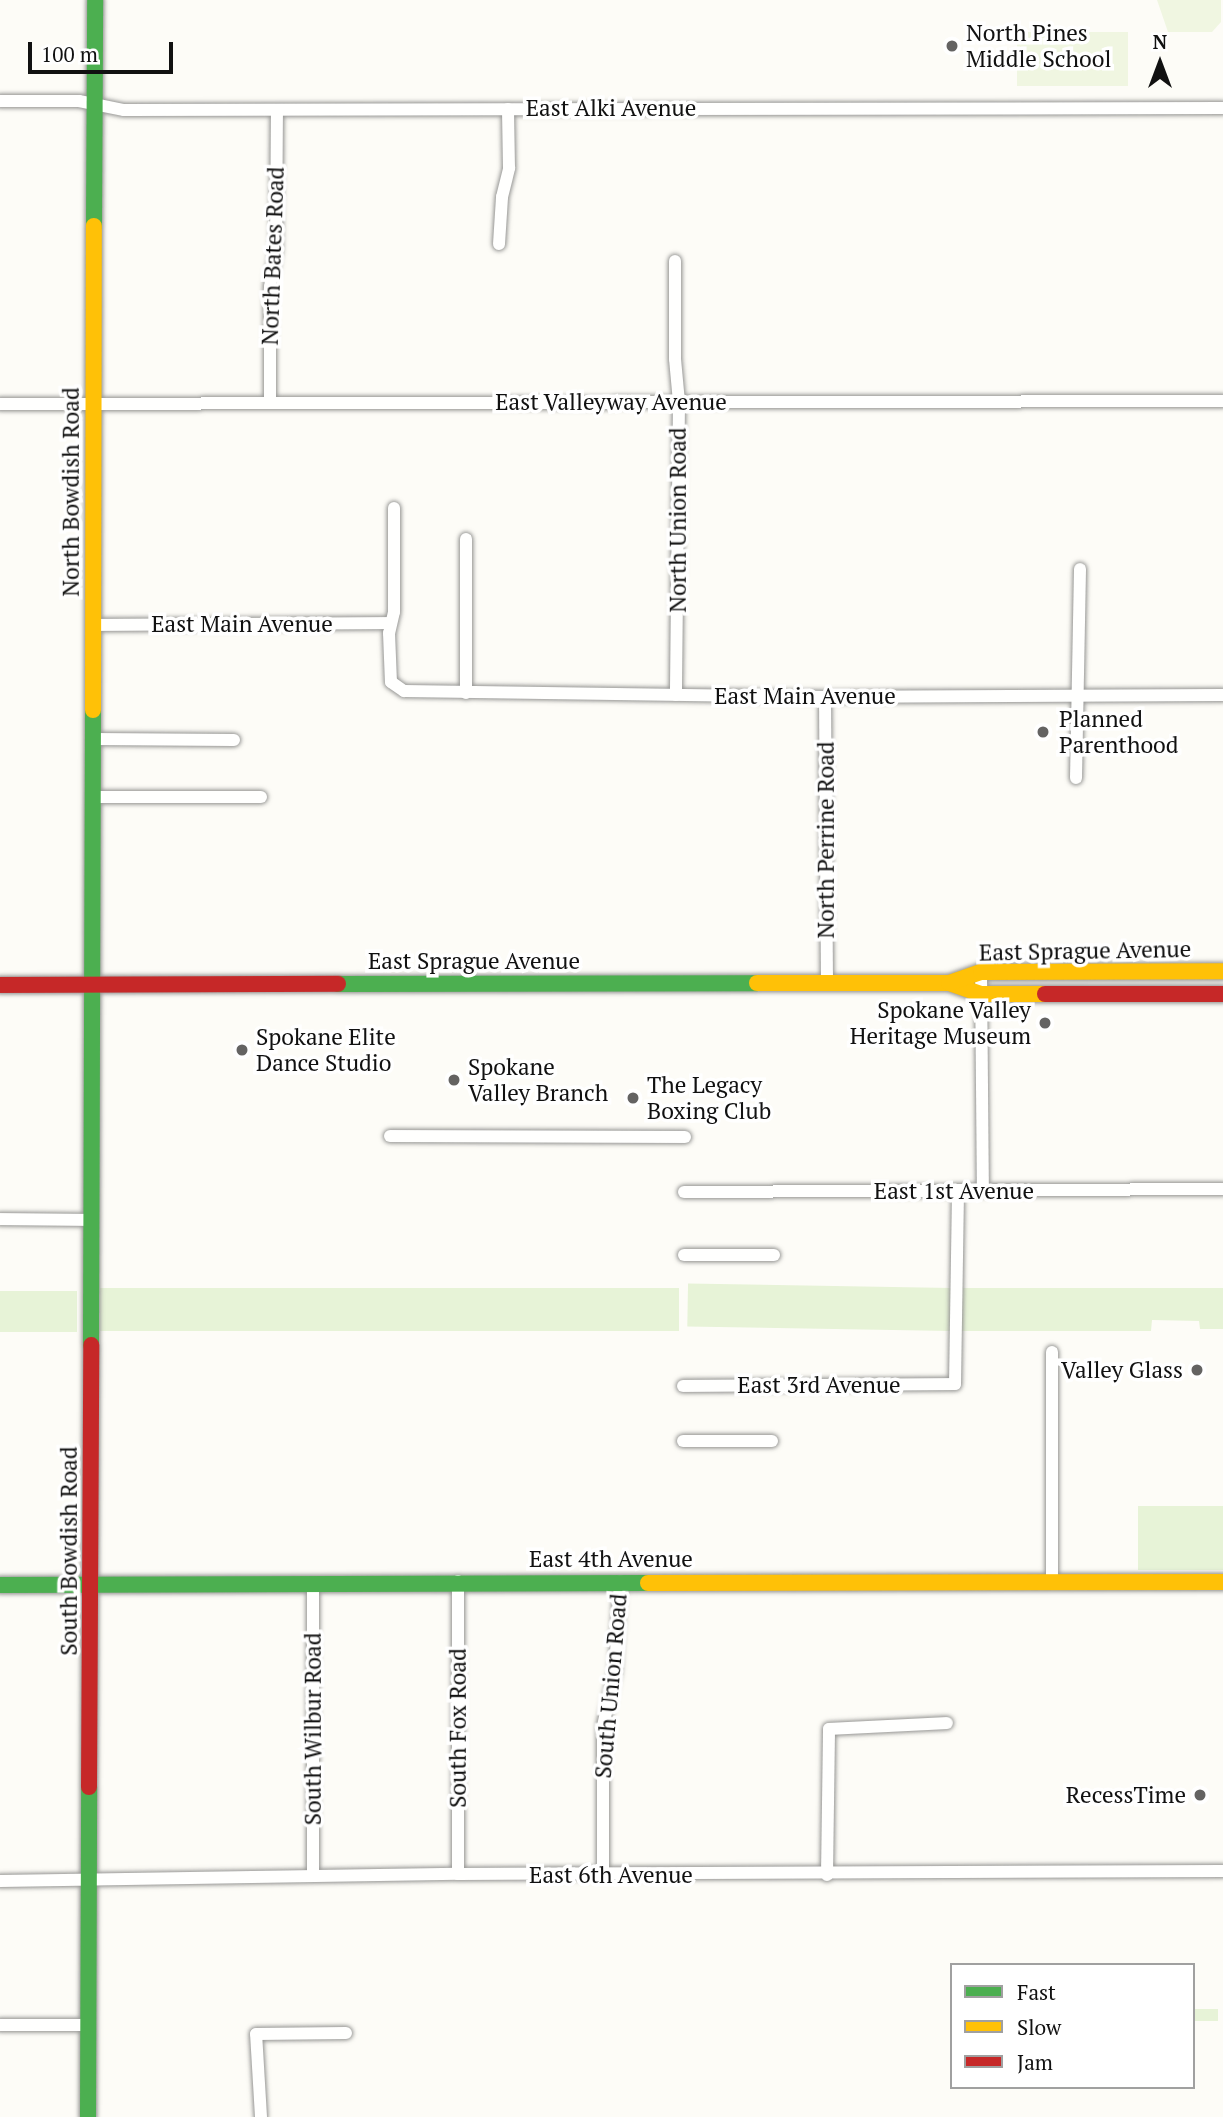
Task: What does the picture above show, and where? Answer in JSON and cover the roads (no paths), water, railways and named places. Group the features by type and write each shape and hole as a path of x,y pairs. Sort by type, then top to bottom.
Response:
{"street":[{"name":"North Bowdish Road","path":"91,984 95,0"},
{"name":"East Alki Avenue","path":"0,101 79,101 124,110 1223,108"},
{"path":"499,244 502,197 509,168 509,109"},
{"name":"North Bates Road","path":"270,403 270,287 276,248 277,110"},
{"name":"North Union Road","path":"675,261 675,359 679,402 676,695"},
{"name":"East Valleyway Avenue","path":"0,404 1223,401"},
{"path":"391,623 394,612 394,508"},
{"path":"466,539 466,693"},
{"path":"1076,778 1080,569"},
{"name":"East Main Avenue","path":"94,625 391,623 391,682 404,691 825,698 1223,695"},
{"name":"North Perrine Road","path":"825,698 827,983"},
{"path":"93,739 234,740"},
{"path":"93,797 261,797"},
{"name":"East Sprague Avenue","path":"0,985 949,983 981,972 1223,971"},
{"path":"981,972 983,1191"},
{"name":"East Sprague Avenue","path":"949,983 981,994 1223,994"},
{"name":"South Bowdish Road","path":"88,2117 91,984"},
{"path":"390,1136 685,1137"},
{"name":"East 1st Avenue","path":"684,1192 1223,1189"},
{"name":"East 3rd Avenue","path":"683,1386 955,1384 958,1191"},
{"path":"0,1219 91,1220"},
{"path":"684,1255 774,1255"},
{"path":"1052,1352 1052,1581"},
{"path":"683,1441 772,1441"},
{"name":"East 4th Avenue","path":"0,1585 458,1581 1223,1581"},
{"name":"South Fox Road","path":"458,1581 458,1874"},
{"name":"South Union Road","path":"603,1875 603,1726 615,1672 620,1581"},
{"name":"South Wilbur Road","path":"313,1583 313,1876"},
{"path":"827,1875 829,1729 947,1723"},
{"name":"East 6th Avenue","path":"0,1881 458,1874 827,1875 1223,1871"},
{"path":"0,2025 89,2025"},
{"path":"261,2117 256,2034 346,2033"}],"place":[{"name":"North Pines Middle School","path":"952,46"},
{"name":"Planned Parenthood","path":"1043,732"},
{"name":"Spokane Valley Heritage Museum","path":"1045,1023"},
{"name":"Spokane Elite Dance Studio","path":"242,1050"},
{"name":"Spokane Valley Branch","path":"454,1080"},
{"name":"The Legacy Boxing Club","path":"633,1098"},
{"name":"Valley Glass","path":"1197,1370"},
{"name":"RecessTime","path":"1200,1795"}]}
